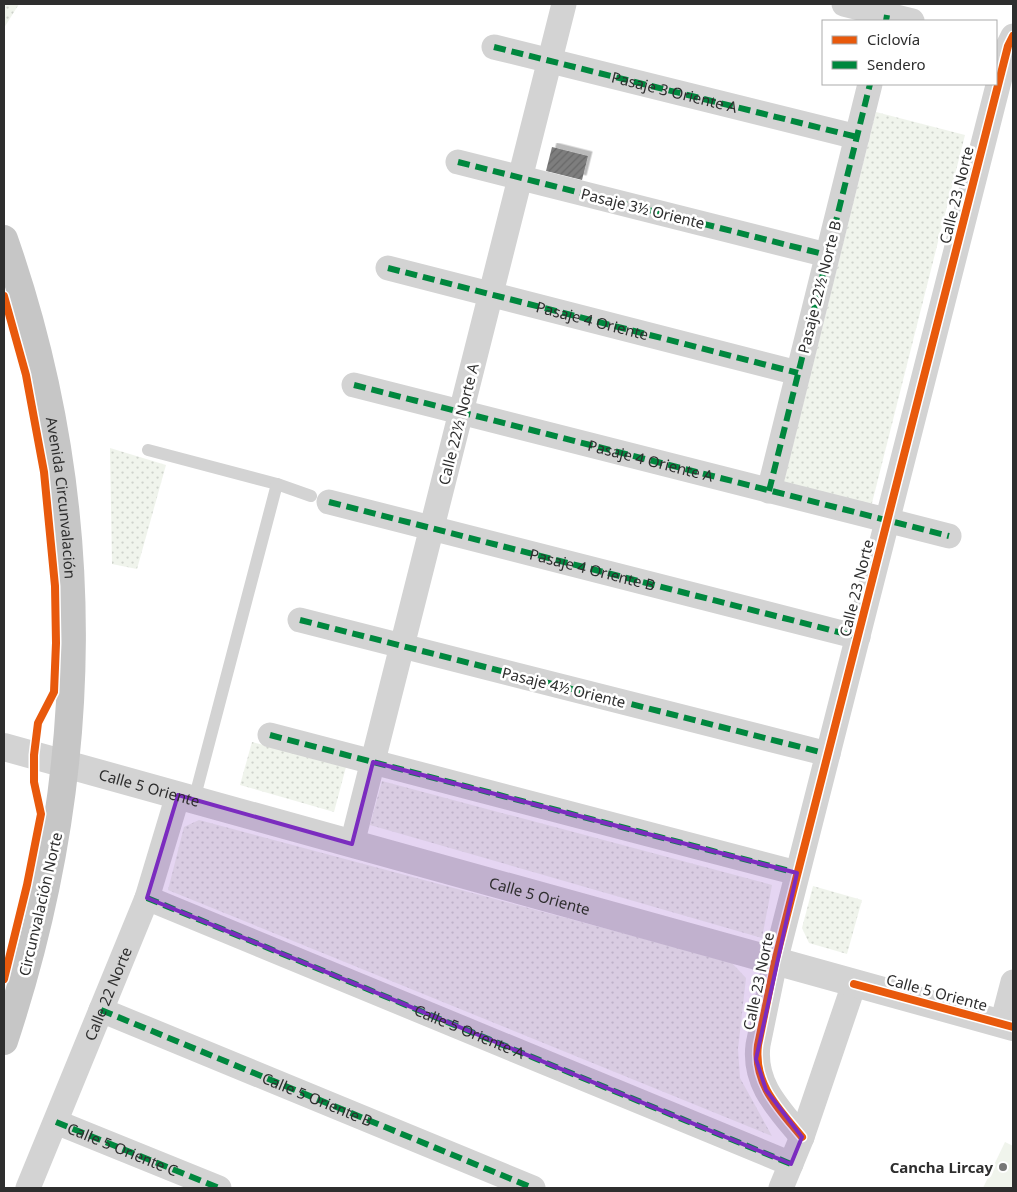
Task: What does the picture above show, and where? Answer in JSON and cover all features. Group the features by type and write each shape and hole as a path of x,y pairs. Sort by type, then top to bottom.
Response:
{"main road":[{"name":"Avenida Circunvalación","path":"4,239 32,329 54,428 64,491 71,566 72,622 67,765"},
{"name":"Circunvalación Norte","path":"4,1041 23,979 45,893 67,765"}],"street":[{"name":"Calle 22½ Norte A","path":"352,844 564,4"},
{"path":"844,4 886,18 903,20"},
{"name":"Calle 23 Norte","path":"802,1137 771,1098 761,1081 757,1066 758,1045 775,962 797,873 1008,43"},
{"name":"Pasaje 3 Oriente A","path":"494,47 857,137"},
{"name":"Pasaje 22½ Norte B","path":"769,491 870,85"},
{"name":"Pasaje 3½ Oriente","path":"458,162 827,255"},
{"name":"Pasaje 4 Oriente","path":"388,268 798,373"},
{"name":"Pasaje 4 Oriente A","path":"354,385 949,536"},
{"name":"Pasaje 4 Oriente B","path":"320,499 858,637"},
{"name":"Pasaje 4½ Oriente","path":"300,620 828,754"},
{"path":"270,735 797,873"},
{"name":"Calle 5 Oriente","path":"4,747 1008,1026"},
{"name":"Calle 22 Norte","path":"28,1188 148,898 186,798"},
{"name":"Calle 5 Oriente A","path":"148,898 791,1164"},
{"path":"1008,1026 1013,982"},
{"path":"781,1188 802,1137 854,984"},
{"name":"Calle 5 Oriente B","path":"102,1010 532,1188"},
{"name":"Calle 5 Oriente C","path":"56,1122 219,1188"}],"lane":[{"path":"148,450 277,484 320,499"},
{"path":"186,798 277,484"}],"highlighted area":[{"path":"373,762 797,873 756,1059 766,1090 802,1137 791,1164 147,898 178,795 352,844"}],"shaded area":[{"path":"4,4 19,4 4,28"},
{"path":"876,112 965,135 871,507 783,485"},
{"path":"110,448 166,465 137,569 112,564"},
{"path":"252,742 346,767 334,812 240,785"},
{"path":"382,781 772,885 762,938 370,825"},
{"path":"199,820 731,962 746,978 738,1049 740,1078 772,1136 168,890 184,827"},
{"path":"813,886 862,900 847,954 809,943 802,928"},
{"name":"Cancha Lircay","path":"1005,1142 1013,1146 1013,1188 983,1188"}],"building":[{"path":"552,147 588,156 582,180 546,171"}],"marked path":[{"path":"886,20 887,15"},
{"path":"494,47 857,137"},
{"path":"769,491 870,85"},
{"path":"458,162 827,255"},
{"path":"388,268 798,373"},
{"path":"354,385 949,536"},
{"path":"329,502 858,637"},
{"path":"300,620 828,754"},
{"path":"270,735 797,873"},
{"path":"147,898 791,1164"},
{"path":"101,1010 533,1188"},
{"path":"56,1122 219,1188"}],"cycle path":[{"path":"802,1137 769,1095 760,1072 758,1045 775,962 1008,46 1013,36"},
{"path":"4,296 26,375 44,472 55,586 56,643 54,692 38,723 34,755 34,782 41,814 27,885 4,979"},
{"path":"854,984 1013,1027"}],"place":[{"name":"Cancha Lircay","path":"1003,1167"}]}
